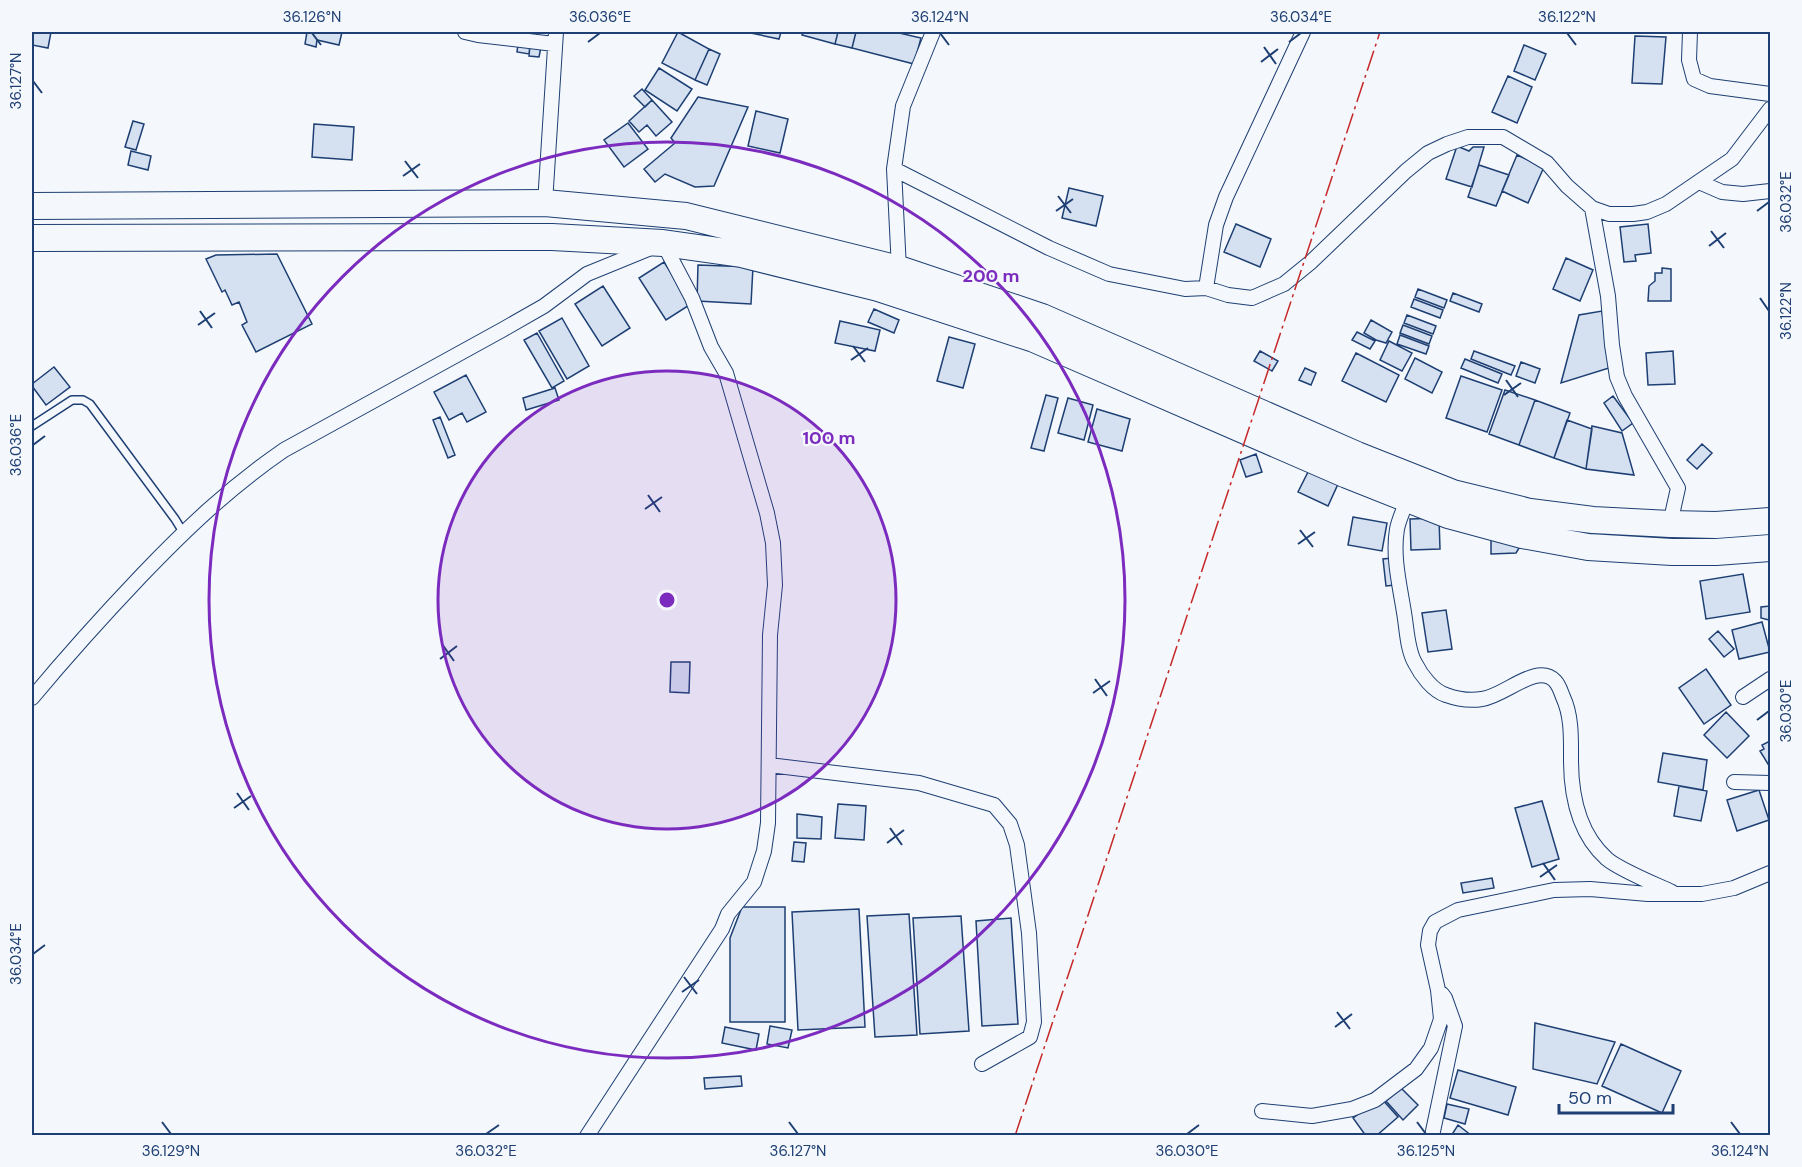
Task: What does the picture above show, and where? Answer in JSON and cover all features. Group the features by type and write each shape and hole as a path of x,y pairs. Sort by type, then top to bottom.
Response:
{"highway":[{"path":"32,206 545,203 686,216 899,269 1042,317 1346,450 1453,493 1530,512 1593,520 1716,525 1770,521"},
{"path":"32,238 552,237 663,243 741,254 878,288 1034,339 1347,475 1448,515 1501,529 1588,547 1672,552 1770,548"}],"street":[{"path":"465,32 478,35 555,38 545,203"},
{"path":"899,269 894,169 903,106 933,32"},
{"path":"1206,288 1216,225 1226,197 1303,32"},
{"path":"1690,32 1689,60 1694,79 1710,86 1770,94"},
{"path":"894,169 1049,248 1109,274 1185,289 1206,288 1228,295 1252,298 1284,284 1311,262 1406,171 1428,153 1447,144 1468,137 1503,137 1547,163 1567,186 1592,208 1609,214 1647,212 1666,204 1732,159 1770,109"},
{"path":"1699,182 1722,192 1743,195 1770,191"},
{"path":"1592,208 1606,286 1617,377 1624,396 1678,489 1670,524"},
{"path":"32,698 83,637 183,532 214,503 258,468 284,450 544,306 587,274 663,243 692,298 711,347 726,373 767,513 773,543 775,585 770,635 768,823 764,851 754,882 728,914 722,929 587,1136"},
{"path":"1408,499 1397,529 1396,558 1414,662 1426,680 1442,694 1461,699 1483,699 1505,691 1534,675 1545,674 1556,682 1566,703 1570,726 1574,794 1580,818 1594,844 1608,860 1677,894"},
{"path":"1743,698 1770,679"},
{"path":"769,765 919,783 994,805 1010,824 1017,845 1029,933 1034,1022 1030,1036 982,1064"},
{"path":"1734,782 1770,783"},
{"path":"1262,1111 1312,1116 1352,1109 1375,1100 1416,1069 1431,1047 1441,1019 1438,990 1428,945 1430,932 1435,922 1458,910 1554,890 1590,889 1648,894 1702,894 1734,888 1770,873"},
{"path":"1432,1136 1455,1026 1445,998 1438,990"}],"lane":[{"path":"32,426 72,400 83,400 90,404 183,532"}],"building":[{"path":"32,32 51,32 48,48 32,45"},
{"path":"307,32 342,32 339,45 317,40 316,47 305,44"},
{"path":"678,32 709,49 695,80 662,63"},
{"path":"746,32 781,32 779,39"},
{"path":"803,32 838,32 835,44 802,35"},
{"path":"838,32 856,32 852,48 835,44"},
{"path":"856,32 895,32 921,38 914,64 852,48"},
{"path":"1635,36 1666,37 1662,84 1632,83"},
{"path":"518,44 530,45 529,54 517,52"},
{"path":"530,45 541,47 539,57 529,56"},
{"path":"1524,45 1546,54 1535,80 1514,71"},
{"path":"709,49 720,54 707,85 695,80"},
{"path":"659,68 692,89 677,111 645,90"},
{"path":"1508,76 1532,87 1517,123 1492,112"},
{"path":"642,89 652,100 645,107 634,96"},
{"path":"698,97 748,107 714,186 695,187 665,174 655,182 644,169 675,143 671,138"},
{"path":"652,100 672,122 656,136 647,125 639,132 629,121"},
{"path":"756,111 788,119 780,153 748,146"},
{"path":"133,121 144,124 136,150 125,147"},
{"path":"628,123 648,149 624,167 604,140"},
{"path":"314,124 354,127 352,160 312,157"},
{"path":"1457,146 1469,151 1473,147 1484,147 1472,187 1446,179"},
{"path":"131,151 151,156 148,170 128,165"},
{"path":"1517,155 1544,167 1528,203 1502,191"},
{"path":"1479,165 1509,175 1496,206 1468,197"},
{"path":"1069,188 1103,196 1096,226 1062,218"},
{"path":"1236,224 1271,239 1260,267 1224,252"},
{"path":"1648,224 1651,253 1635,255 1636,261 1624,262 1620,227"},
{"path":"277,254 312,324 256,352 242,325 247,322 239,302 232,305 225,290 222,292 206,259 216,255"},
{"path":"1566,258 1593,270 1580,301 1553,289"},
{"path":"664,262 691,304 666,320 639,278"},
{"path":"698,265 753,267 751,304 697,301"},
{"path":"1662,268 1671,269 1671,301 1648,301 1649,286 1655,281 1655,273 1662,273"},
{"path":"603,286 630,328 602,346 575,304"},
{"path":"1418,289 1447,300 1444,308 1415,297"},
{"path":"1453,293 1482,304 1479,312 1450,301"},
{"path":"1414,299 1443,310 1440,318 1411,307"},
{"path":"874,309 899,320 894,333 868,322"},
{"path":"1602,311 1609,368 1561,383 1579,315"},
{"path":"1407,315 1436,326 1433,334 1404,323"},
{"path":"562,318 589,366 567,379 539,331"},
{"path":"1371,320 1392,332 1386,343 1364,333"},
{"path":"840,321 880,330 875,351 835,343"},
{"path":"1403,325 1432,336 1429,344 1400,333"},
{"path":"1357,332 1375,341 1370,349 1352,340"},
{"path":"537,333 564,381 552,388 524,340"},
{"path":"1400,335 1429,346 1426,354 1397,344"},
{"path":"949,337 975,344 963,388 937,381"},
{"path":"1389,341 1412,353 1402,371 1380,360"},
{"path":"1260,351 1278,361 1272,371 1254,361"},
{"path":"1474,351 1515,366 1511,375 1471,359"},
{"path":"1673,351 1675,384 1648,385 1646,353"},
{"path":"1356,353 1399,375 1386,402 1342,381"},
{"path":"1415,358 1442,372 1432,393 1405,379"},
{"path":"1465,359 1502,374 1498,383 1461,368"},
{"path":"1521,362 1540,369 1535,383 1516,376"},
{"path":"54,367 70,387 46,405 32,384"},
{"path":"1305,368 1316,373 1311,385 1299,380"},
{"path":"466,375 486,412 467,422 462,413 449,420 434,392"},
{"path":"1461,376 1502,390 1487,432 1446,418"},
{"path":"555,388 559,400 526,410 523,398"},
{"path":"1505,390 1535,400 1519,445 1489,434"},
{"path":"1046,395 1058,398 1044,451 1031,448"},
{"path":"1613,396 1633,423 1622,431 1604,403"},
{"path":"1068,398 1093,405 1084,440 1058,433"},
{"path":"1535,400 1570,413 1554,458 1519,445"},
{"path":"1097,409 1130,419 1122,451 1088,442"},
{"path":"440,417 455,455 448,458 433,420"},
{"path":"1567,420 1592,429 1586,469 1554,458"},
{"path":"1592,426 1622,433 1634,475 1586,469"},
{"path":"1702,444 1712,453 1697,469 1687,460"},
{"path":"1256,454 1262,472 1246,477 1240,460"},
{"path":"1309,470 1338,484 1328,506 1298,492"},
{"path":"1353,517 1387,523 1382,551 1348,545"},
{"path":"1439,518 1440,549 1411,550 1410,519"},
{"path":"1491,536 1524,540 1516,553 1491,554"},
{"path":"1392,558 1395,585 1386,586 1383,559"},
{"path":"1743,574 1750,612 1706,619 1700,581"},
{"path":"1770,606 1769,620 1761,618 1761,607"},
{"path":"1446,610 1452,649 1428,652 1422,613"},
{"path":"1762,622 1770,652 1739,659 1732,630"},
{"path":"1718,631 1734,649 1724,657 1709,639"},
{"path":"671,662 690,662 689,693 670,692"},
{"path":"1706,669 1731,705 1704,724 1679,688"},
{"path":"1726,712 1749,736 1727,758 1704,735"},
{"path":"1770,741 1770,763 1768,764 1760,751 1764,749 1762,745"},
{"path":"1663,753 1707,760 1703,790 1658,782"},
{"path":"1679,786 1707,791 1701,821 1674,816"},
{"path":"1759,790 1769,820 1737,831 1727,800"},
{"path":"1542,801 1559,859 1532,867 1515,808"},
{"path":"838,804 866,806 864,840 835,838"},
{"path":"797,814 822,817 821,839 797,838"},
{"path":"794,842 806,843 804,862 792,861"},
{"path":"1492,878 1494,888 1463,893 1461,883"},
{"path":"742,907 785,907 785,1022 730,1022 730,938"},
{"path":"859,909 865,1027 798,1030 792,912"},
{"path":"909,914 917,1035 875,1037 867,916"},
{"path":"961,916 969,1031 920,1034 913,918"},
{"path":"1011,918 1018,1024 982,1026 976,921"},
{"path":"1535,1023 1615,1042 1597,1084 1533,1069"},
{"path":"770,1026 792,1030 788,1048 767,1044"},
{"path":"725,1027 759,1034 756,1050 722,1043"},
{"path":"1621,1044 1681,1071 1662,1113 1602,1086"},
{"path":"1458,1070 1516,1087 1508,1115 1450,1098"},
{"path":"741,1076 742,1086 705,1089 704,1078"},
{"path":"1401,1088 1418,1105 1403,1120 1386,1101"},
{"path":"1381,1098 1398,1117 1376,1136 1366,1136 1353,1118"},
{"path":"1447,1104 1469,1109 1465,1124 1444,1118"},
{"path":"1458,1125 1472,1136 1451,1136"}],"power":[{"path":"1015,1136 1380,32"}]}
